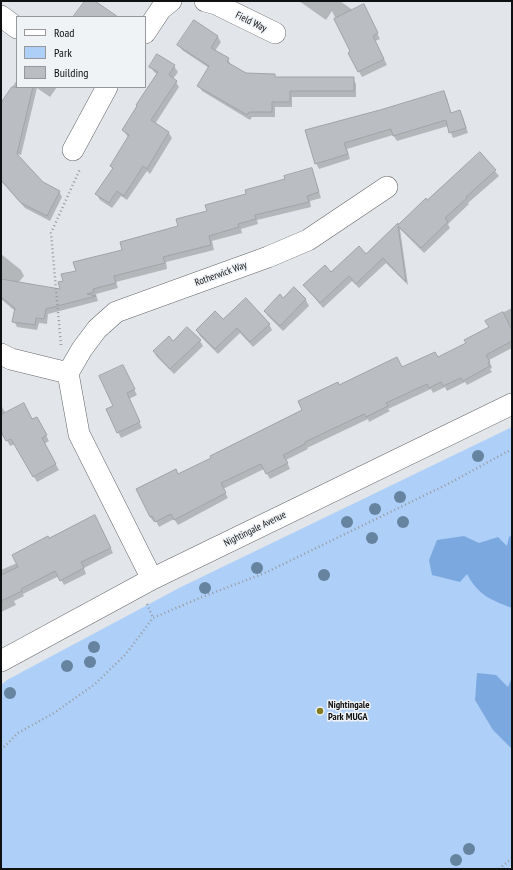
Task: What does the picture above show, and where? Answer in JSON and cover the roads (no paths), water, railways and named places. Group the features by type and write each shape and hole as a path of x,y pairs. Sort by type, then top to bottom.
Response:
{"street":[{"path":"146,32 162,9 171,1"},
{"name":"Field Way","path":"206,1 216,4 275,33"},
{"path":"1,16 16,27"},
{"path":"73,150 102,89"},
{"name":"Rotherwick Way","path":"68,373 96,329 116,312 268,257 308,240 387,187"},
{"path":"1,354 11,359 68,373 80,434 152,579"},
{"name":"Nightingale Avenue","path":"1,661 152,579 512,404"}],"place":[{"name":"Nightingale Park MUGA","path":"320,711"}]}
